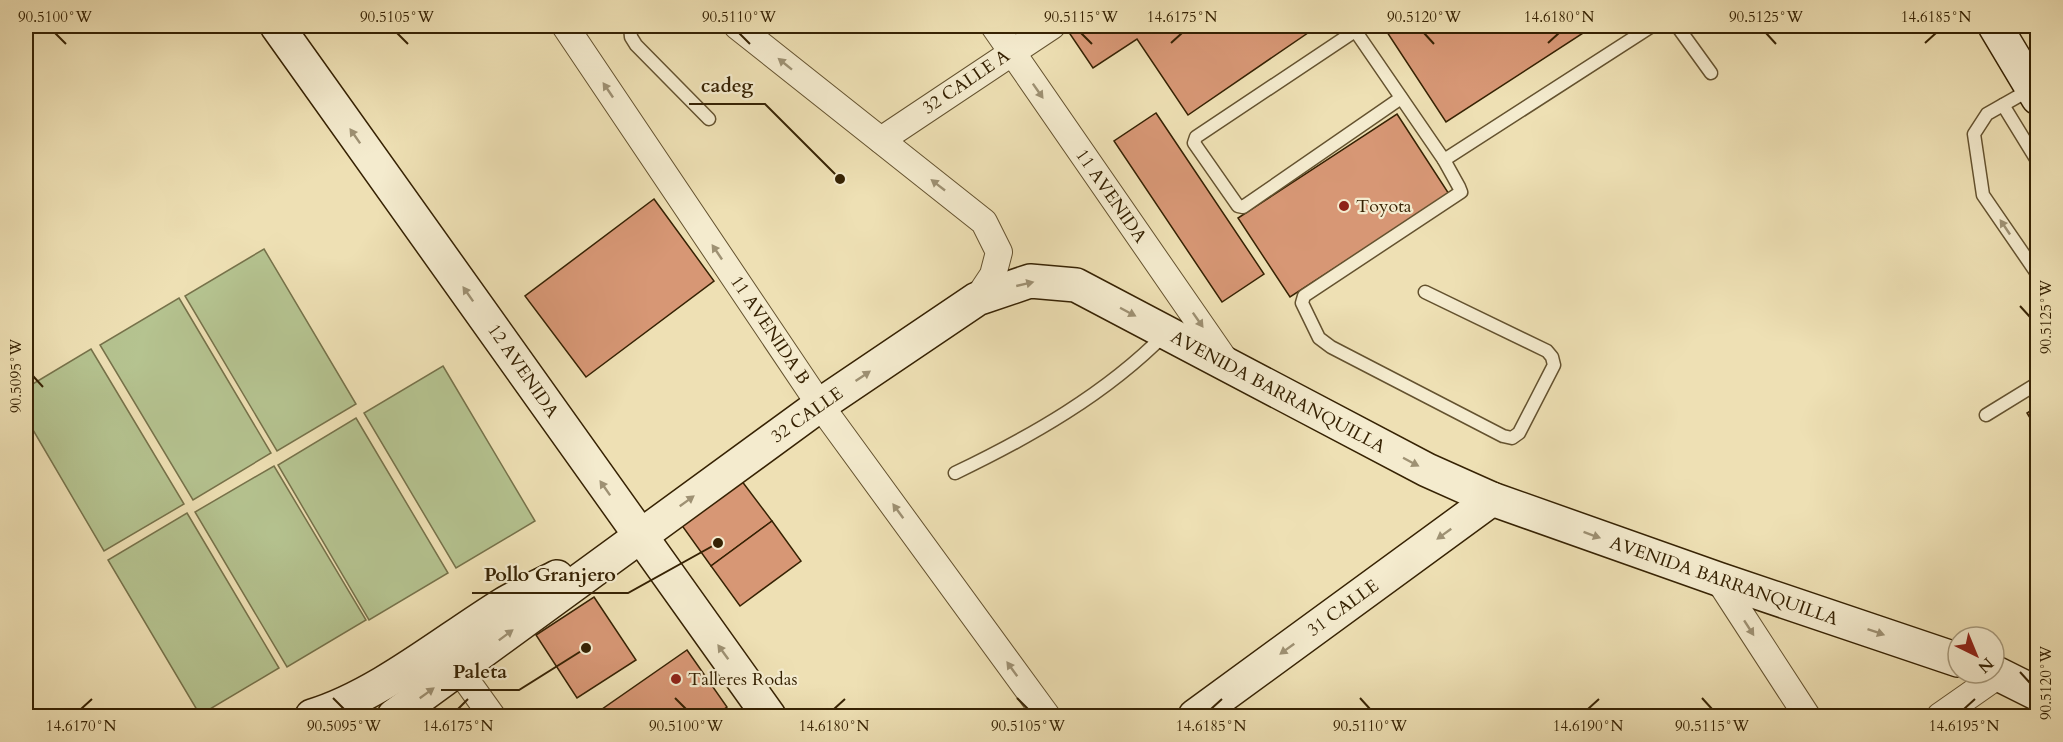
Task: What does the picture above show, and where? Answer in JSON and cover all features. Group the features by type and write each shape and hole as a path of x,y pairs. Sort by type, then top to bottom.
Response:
{"main road":[{"name":"12 AVENIDA","path":"277,26 769,717"},
{"path":"1995,26 2035,93"},
{"name":"AVENIDA BARRANQUILLA","path":"977,299 1030,281 1076,285 1427,470 1492,499 1946,656"},
{"name":"32 CALLE","path":"394,717 639,535 820,405 977,299"},
{"name":"31 CALLE","path":"1195,717 1492,499"},
{"name":"32 CALLE","path":"312,717 390,678 506,603 639,535"},
{"path":"2006,678 2037,694"}],"street":[{"name":"11 AVENIDA B","path":"565,26 820,405 1047,717"},
{"path":"737,26 984,222 999,252 993,275 977,299"},
{"name":"11 AVENIDA","path":"994,26 1230,367"},
{"name":"32 CALLE A","path":"880,140 1052,26"},
{"path":"1718,579 1807,717"},
{"path":"459,670 492,717"},
{"path":"1940,717 1981,685"}],"lane":[{"path":"630,26 631,38 636,45 709,119"},
{"path":"1444,160 1652,26"},
{"path":"1677,26 1711,73"},
{"path":"1401,98 1243,207 1238,206 1194,142 1196,137 1353,28 1444,160 1461,192 1304,296 1302,303 1319,338 1331,347 1503,436 1512,438 1519,433 1554,365 1552,357 1547,351 1425,292"},
{"path":"2035,93 1986,114 1974,134 1983,195 2037,275"},
{"path":"2003,105 2037,162"},
{"path":"955,473 1052,423 1144,356 1166,333"},
{"path":"1986,415 2037,383"}],"green space":[{"path":"264,249 356,404 277,451 185,296"},
{"path":"179,298 271,453 193,500 100,345"},
{"path":"91,349 184,504 104,551 26,418 26,388"},
{"path":"443,366 535,521 456,568 364,413"},
{"path":"356,418 448,573 369,620 278,465"},
{"path":"274,466 366,620 287,667 195,512"},
{"path":"187,513 279,668 200,715 108,560"}],"building":[{"path":"1076,26 1318,26 1188,115 1137,39 1093,68 1068,31"},
{"path":"1383,26 1594,26 1446,122"},
{"path":"1156,113 1264,274 1222,302 1114,141"},
{"name":"Toyota","path":"1397,114 1449,194 1290,297 1238,218"},
{"path":"654,199 714,281 586,377 525,296"},
{"path":"2038,406 2038,431 2027,413"},
{"path":"738,476 772,521 711,566 678,520"},
{"path":"772,521 801,561 740,606 711,566"},
{"path":"594,597 636,660 577,698 536,635"},
{"name":"Talleres Rodas","path":"687,650 727,707 714,716 596,716 595,714"}],"place":[{"name":"cadeg","path":"840,179"},
{"name":"Toyota","path":"1344,206"},
{"name":"Pollo Granjero","path":"718,543"},
{"name":"Paleta","path":"586,648"},
{"name":"Talleres Rodas","path":"676,679"}]}
